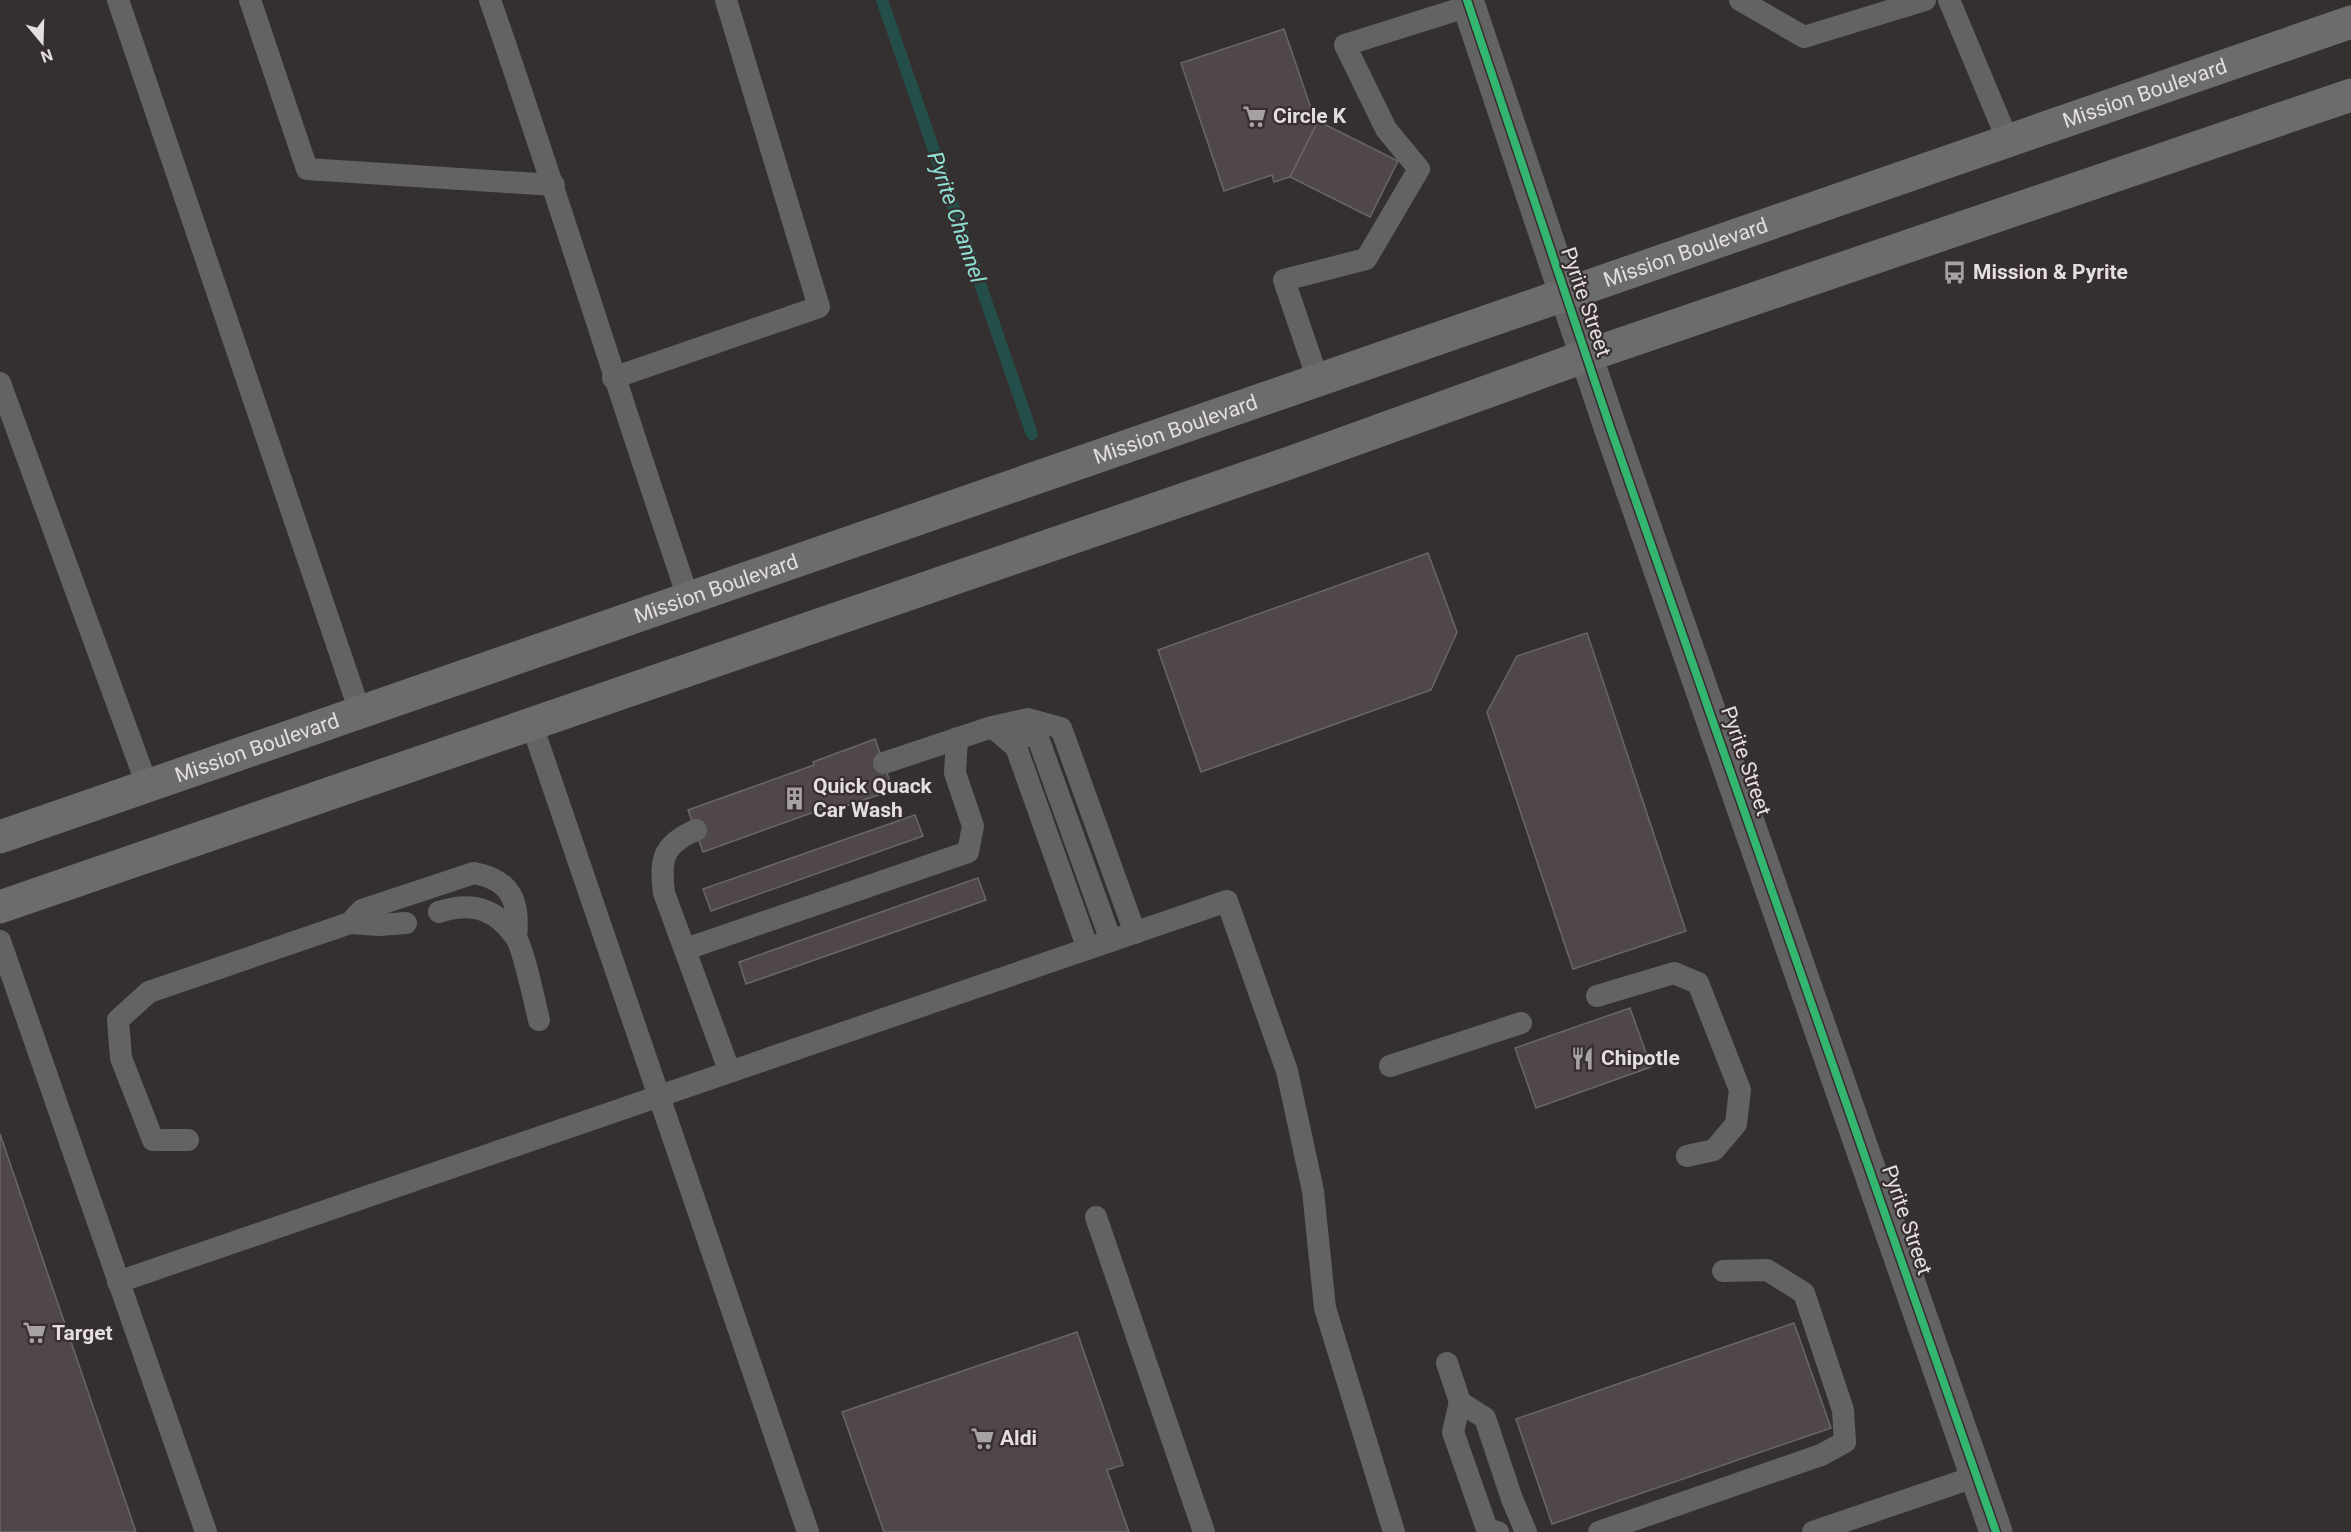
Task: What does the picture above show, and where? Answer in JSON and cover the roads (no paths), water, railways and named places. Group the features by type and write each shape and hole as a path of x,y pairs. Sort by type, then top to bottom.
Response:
{"main road":[{"name":"Mission Boulevard","path":"0,837 2351,22"},
{"path":"0,907 1289,463 1586,356 2351,96"}],"street":[{"name":"Pyrite Street","path":"1468,3 1586,356 1996,1532"}],"lane":[{"path":"117,0 360,711"},
{"path":"250,0 307,169 554,185"},
{"path":"490,0 554,185 613,378 688,597"},
{"path":"613,378 819,307 726,0"},
{"path":"1740,0 1804,37 1925,0"},
{"path":"1949,0 2008,141"},
{"path":"1318,380 1284,280 1366,259 1419,169 1386,129 1345,45 1468,3"},
{"path":"0,383 147,785"},
{"path":"884,763 992,727 1028,719 1061,728 1135,933"},
{"path":"532,725 808,1532"},
{"path":"992,727 1038,738 1111,941"},
{"path":"992,727 1016,747 1088,949"},
{"path":"686,949 968,852 972,826 955,773 957,738"},
{"path":"696,830 678,838 667,851 661,867 664,893 729,1070"},
{"path":"350,923 362,910 474,873 493,877 502,882 512,897 518,917 516,937 539,1020"},
{"path":"118,1282 576,1126 729,1070 1227,901 1287,1071 1313,1191 1324,1308 1394,1532"},
{"path":"439,912 459,906 475,906 493,915 516,937"},
{"path":"188,1140 153,1140 121,1058 118,1020 149,992 350,923 378,925 406,923"},
{"path":"0,941 206,1532"},
{"path":"1597,996 1674,973 1698,983 1740,1090 1736,1124 1714,1150 1687,1156"},
{"path":"1389,1065 1521,1023"},
{"path":"1096,1217 1204,1532"},
{"path":"1599,1532 1821,1455 1845,1442 1843,1410 1804,1293 1767,1270 1723,1271"},
{"path":"1447,1362 1460,1402 1453,1432 1486,1529 1498,1532"},
{"path":"1460,1402 1485,1418 1512,1499 1526,1532"},
{"path":"1813,1532 1977,1476"}],"waterway":[{"name":"Pyrite Channel","path":"882,0 1032,434"}],"place":[{"name":"Circle K","path":"1255,116"},
{"name":"Mission & Pyrite","path":"1955,272"},
{"name":"Quick Quack Car Wash","path":"795,798"},
{"name":"Chipotle","path":"1583,1058"},
{"name":"Target","path":"34,1333"},
{"name":"Aldi","path":"982,1438"}]}
